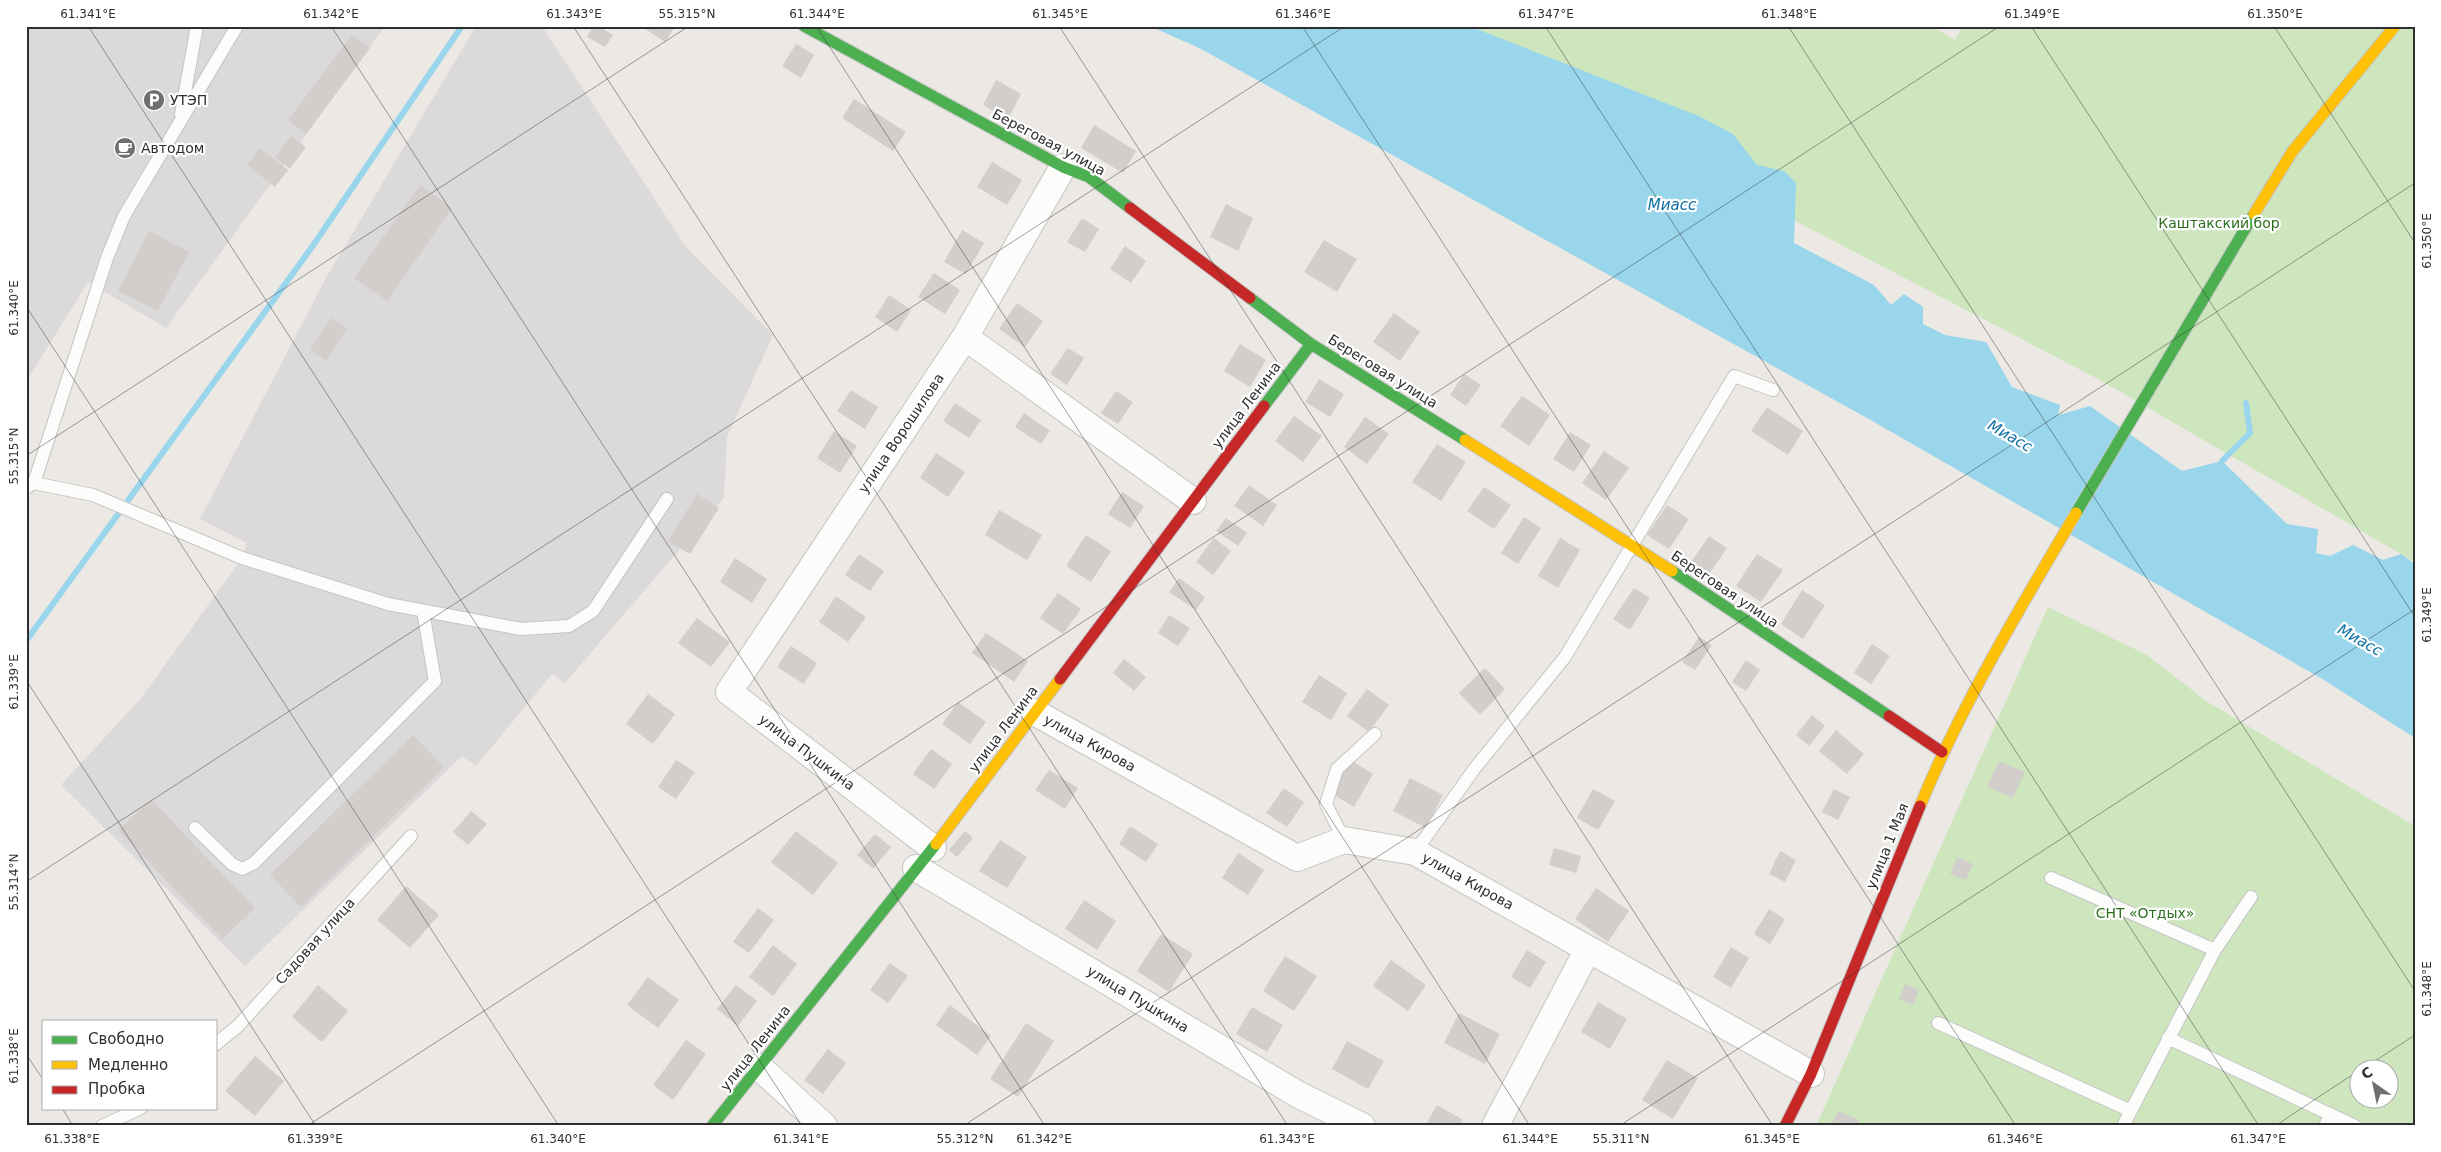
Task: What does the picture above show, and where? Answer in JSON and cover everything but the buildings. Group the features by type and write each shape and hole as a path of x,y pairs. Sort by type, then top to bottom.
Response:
{"street":[{"name":"Береговая улица","path":"804,26 1063,167 1089,177 1310,344 1632,544 1942,752"},
{"name":"улица 1 Мая","path":"1785,1126 1811,1074 1942,752 2033,585 2180,336 2292,152 2395,26"},
{"name":"улица Ворошилова","path":"729,692 964,337 1063,167"},
{"path":"964,337 1193,500"},
{"name":"улица Ленина","path":"712,1126 933,848 1310,344"},
{"name":"улица Пушкина","path":"729,692 933,848"},
{"name":"улица Кирова","path":"1034,712 1297,858 1344,840 1415,852 1811,1074"},
{"name":"улица Пушкина","path":"916,868 1299,1095 1362,1126"},
{"path":"1495,1126 1588,949"},
{"path":"759,1067 824,1126"}],"lane":[{"path":"179,124 197,26"},
{"path":"237,26 124,216 107,258 30,486 93,495 242,558 388,604 521,629 569,626 593,611 667,499"},
{"path":"1415,852 1475,768 1565,657 1734,376 1773,390"},
{"path":"195,828 232,864 242,869 254,863 435,681 423,610"},
{"path":"1344,840 1326,804 1337,769 1375,734"},
{"name":"Садовая улица","path":"218,1042 238,1026 411,836"},
{"path":"2051,878 2215,950"},
{"path":"2123,1126 2215,950 2251,897"},
{"path":"1938,1023 2131,1111"},
{"path":"2168,1038 2355,1126"},
{"path":"102,1126 137,1110"},
{"path":"2325,1126 2330,1114"}],"shaded area":[{"path":"26,26 385,26 166,328 88,282 26,382"},
{"path":"476,26 542,26 686,247 773,335 727,437 724,498 565,683 552,674 476,766 462,756 245,966 61,785 142,697 242,558 247,543 200,519 326,278"}],"green space":[{"name":"Каштакский бор","path":"1422,26 1931,26 1955,40 1963,26 2415,26 2415,562 2098,379"},
{"name":"СНТ «Отдых»","path":"2048,607 2147,655 2206,701 2415,826 2415,1126 1816,1126"}],"water":[{"name":"Миасс","path":"1150,26 1469,26 1701,117 1733,134 1757,165 1784,171 1796,183 1794,243 1874,285 1891,305 1904,294 1923,307 1923,324 1945,335 1986,342 2012,387 2060,405 2058,415 2090,406 2182,471 2222,461 2287,524 2318,529 2316,553 2330,556 2353,545 2383,560 2401,554 2415,564 2415,738 2324,680 1867,418 1201,49"}],"waterway":[{"path":"26,641 312,247 462,26"},
{"path":"2222,461 2250,433 2246,403"}],"traffic: fast":[{"path":"804,26 1063,167 1089,177 1130,208"},
{"path":"2076,513 2254,214"},
{"path":"1250,298 1311,344 1465,440"},
{"path":"1264,406 1311,344"},
{"path":"1672,571 1889,716"},
{"path":"712,1126 936,844"}],"traffic: slow":[{"path":"2254,214 2292,152 2395,26"},
{"path":"1465,440 1672,571"},
{"path":"1920,806 1936,768 1973,694 2076,513"},
{"path":"936,844 1060,679"}],"traffic: jam":[{"path":"1130,208 1250,298"},
{"path":"1060,679 1264,406"},
{"path":"1889,716 1942,752"},
{"path":"1785,1126 1811,1074 1920,806"}],"place":[{"name":"УТЭП","path":"154,100"},
{"name":"Автодом","path":"125,148"}]}
